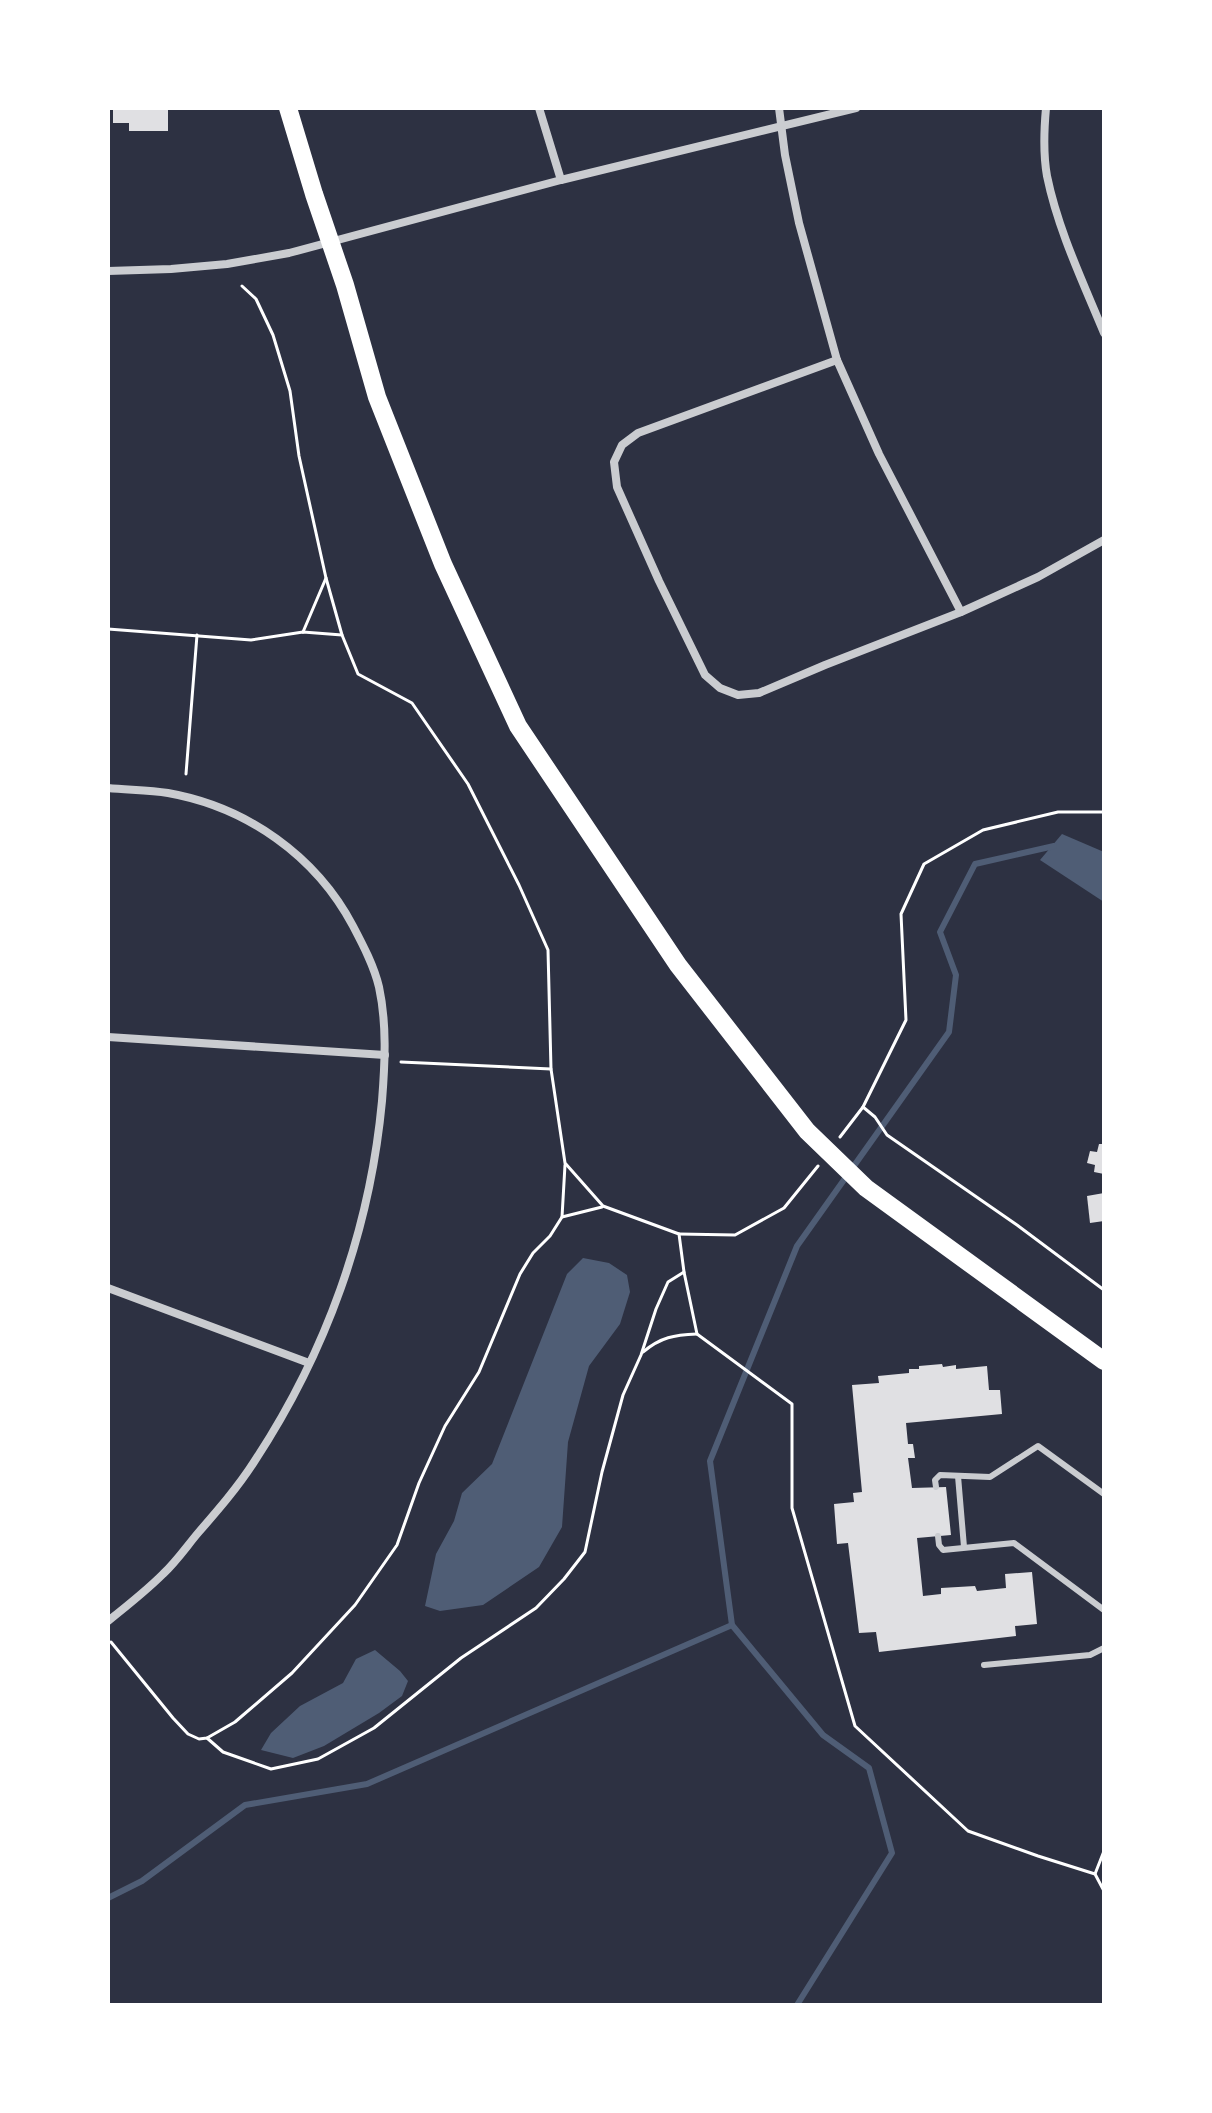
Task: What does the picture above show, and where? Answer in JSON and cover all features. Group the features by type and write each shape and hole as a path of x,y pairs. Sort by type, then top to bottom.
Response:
{"main road":[{"path":"288,108 377,397 443,564 518,726 678,965 807,1131 866,1188 1104,1361"}],"street":[{"path":"539,108 561,180"},
{"path":"779,108 799,223 837,360 879,454 961,612"},
{"path":"108,271 227,264 289,253 561,180 856,108"},
{"path":"1046,108 1047,174 1059,219 1104,333"},
{"path":"837,360 638,433 622,445 614,462 617,487 659,581 705,675 720,688 738,695 759,693 961,612 1038,577 1104,540"},
{"path":"108,788 169,794 210,804 258,827 305,861 343,908 365,948 378,984 384,1019 385,1055 379,1135 365,1208 343,1286 309,1363 254,1463 229,1496 164,1574 108,1621"},
{"path":"108,1037 385,1055"},
{"path":"108,1288 309,1363"}],"lane":[{"path":"936,1487 935,1480 940,1475 990,1477 1038,1446 1104,1494"},
{"path":"958,1476 964,1547"},
{"path":"938,1536 943,1550 1014,1543 1104,1610"},
{"path":"984,1665 1090,1655 1104,1648"}],"path":[{"path":"111,1642 180,1726 199,1739 207,1738 235,1722 292,1673 355,1605 397,1545 419,1483 445,1426 479,1372 520,1274 562,1217 565,1163 551,1069 548,950 468,784 412,703 358,674 342,635 326,578 299,456 290,391 273,335 256,299 242,286"},
{"path":"303,632 326,578"},
{"path":"108,629 251,640 303,632 342,635"},
{"path":"186,774 197,635"},
{"path":"837,1141 863,1107 906,1020 901,914 924,864 983,830 1058,812 1104,812"},
{"path":"401,1062 551,1069"},
{"path":"863,1107 875,1117 887,1135 1104,1290"},
{"path":"565,1163 603,1206 679,1234 735,1235 784,1208 819,1163"},
{"path":"562,1217 603,1206"},
{"path":"679,1234 697,1334"},
{"path":"207,1738 223,1752 271,1769 318,1759 374,1728 461,1658 536,1608 585,1552 623,1395 668,1282 684,1272"},
{"path":"641,1355 656,1340 697,1334 792,1404 792,1508 855,1726 968,1831 1095,1874 1104,1891"},
{"path":"1095,1874 1104,1851"}],"water":[{"path":"1062,834 1104,852 1104,902 1040,860"},
{"path":"583,1258 609,1263 627,1275 630,1292 620,1324 589,1366 568,1442 562,1527 539,1567 483,1605 440,1611 425,1606 436,1554 454,1521 462,1493 492,1464 567,1274"},
{"path":"375,1650 408,1681 402,1696 324,1746 293,1758 261,1750 271,1733 300,1706 343,1683 356,1659"}],"building":[{"path":"113,108 168,108 168,131 129,131 129,123 113,123"},
{"path":"1099,1144 1104,1144 1104,1174 1094,1172 1095,1165 1087,1163 1090,1151 1097,1152"},
{"path":"1104,1193 1104,1221 1090,1223 1087,1196"},
{"path":"942,1364 943,1367 956,1365 956,1369 987,1366 989,1390 1000,1390 1002,1414 906,1423 908,1444 913,1444 915,1458 908,1458 912,1488 946,1487 951,1535 917,1538 923,1596 941,1594 941,1588 975,1586 977,1591 1006,1588 1005,1574 1032,1572 1037,1624 1015,1626 1016,1636 879,1652 876,1632 859,1633 848,1543 837,1544 834,1504 854,1502 853,1493 862,1492 852,1385 879,1383 878,1376 909,1373 909,1369 919,1369 919,1366"}],"waterway":[{"path":"797,2005 892,1853 869,1768 823,1735 732,1625 710,1461 797,1246 949,1032 956,975 940,932 975,864 1054,846"},
{"path":"108,1898 142,1881 245,1805 367,1784 732,1625"}]}
